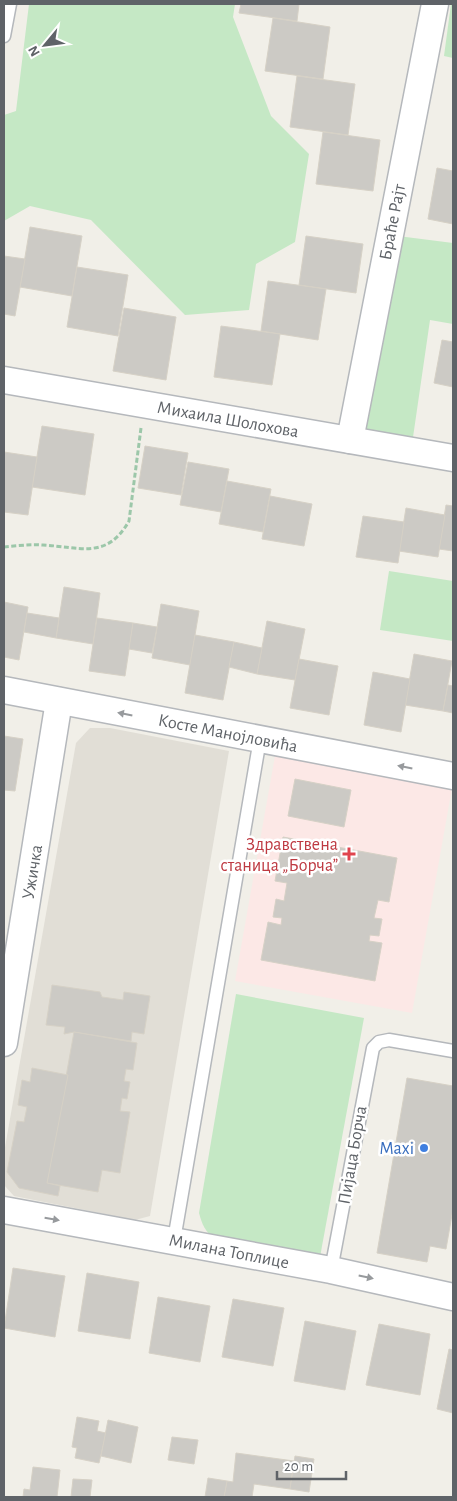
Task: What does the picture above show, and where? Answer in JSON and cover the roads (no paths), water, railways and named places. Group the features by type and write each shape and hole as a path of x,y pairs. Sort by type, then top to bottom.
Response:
{"street":[{"name":"Браће Рајт","path":"350,440 434,4"},
{"name":"Михаила Шолохова","path":"4,380 453,458"},
{"name":"Косте Манојловића","path":"4,690 453,776"},
{"name":"Ужичка","path":"4,1043 59,702"},
{"name":"Милана Топлице","path":"4,1210 331,1270 453,1297"}],"lane":[{"path":"4,36 10,4"},
{"path":"174,1240 260,739"},
{"name":"Пијаца Борча","path":"331,1270 369,1060 373,1048 379,1042 401,1041 453,1051"}],"place":[{"name":"Здравствена станица „Борча”","path":"349,854"},
{"name":"Maxi","path":"424,1148"}]}
